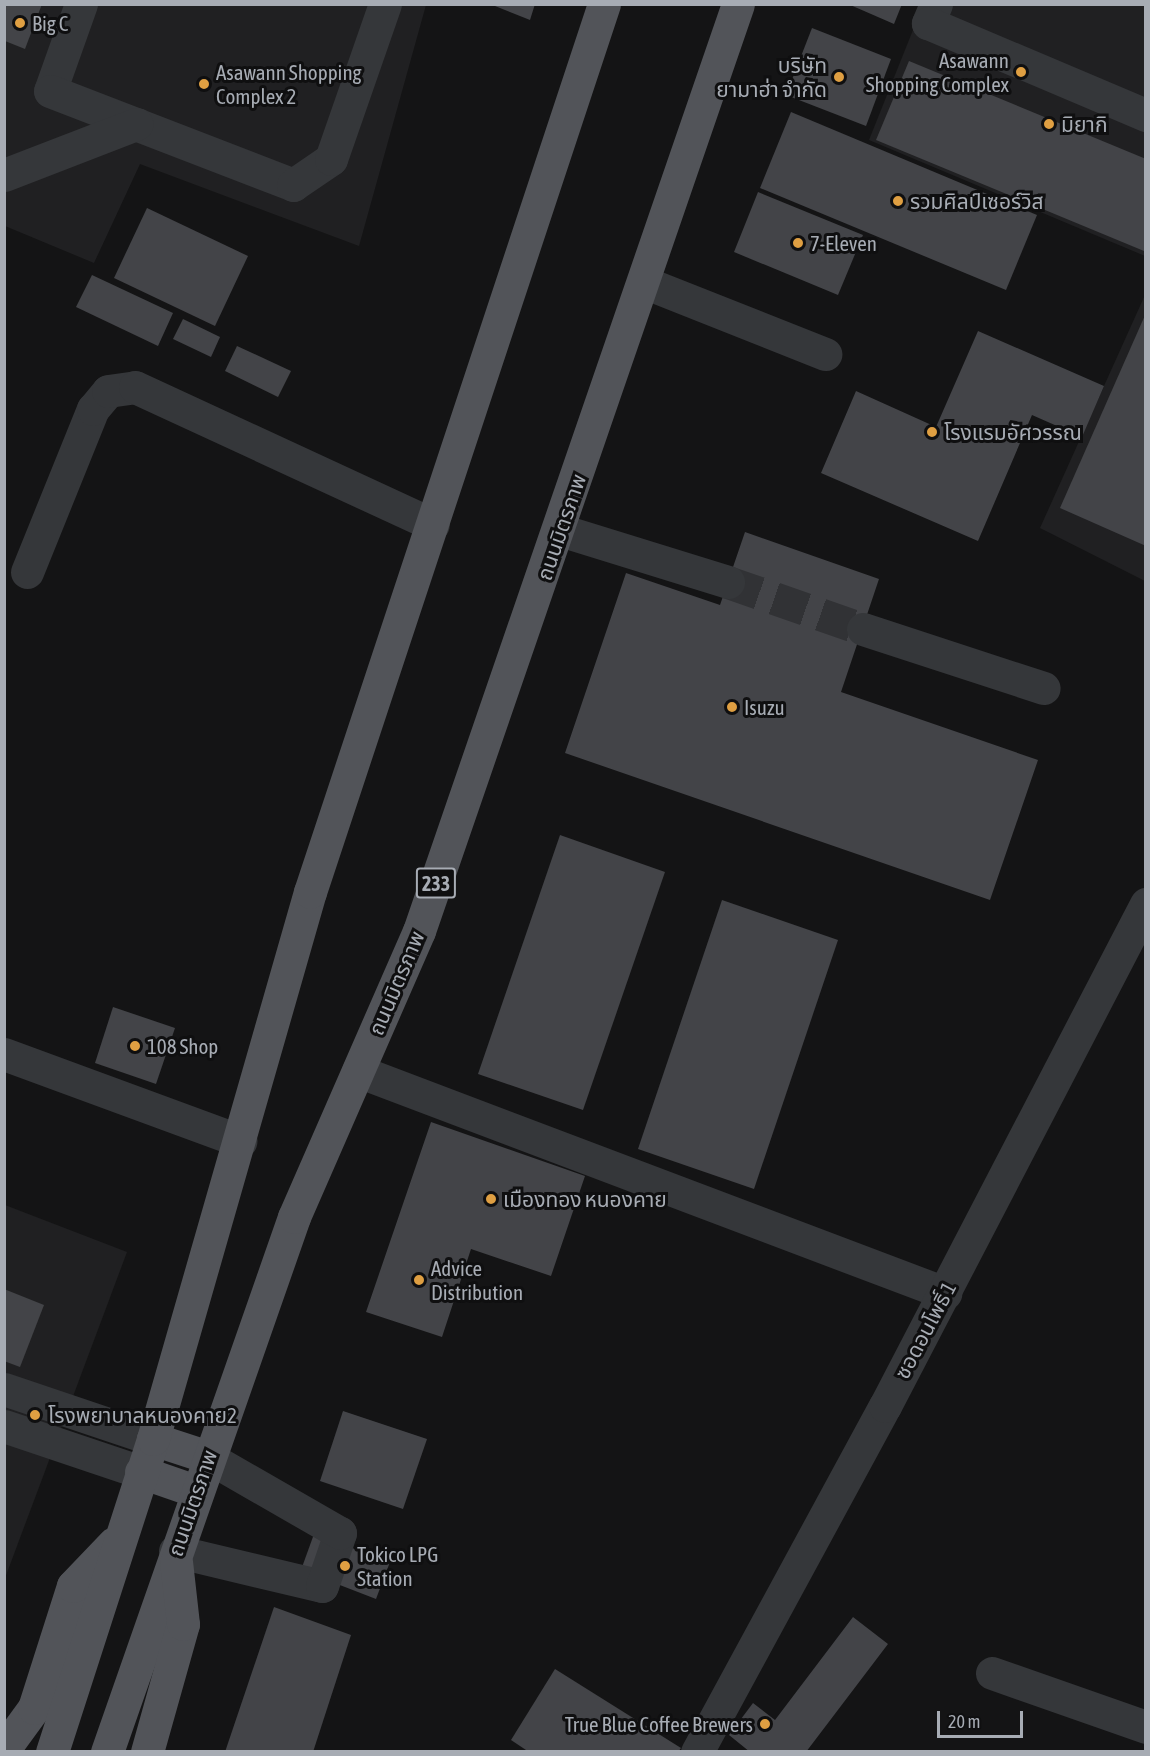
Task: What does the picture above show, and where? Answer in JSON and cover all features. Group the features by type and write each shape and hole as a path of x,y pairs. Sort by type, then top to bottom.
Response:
{"main road":[{"path":"52,1752 119,1537 153,1439 310,892 604,4"},
{"name":"ถนนมิตรภาพ","path":"107,1752 175,1551 294,1217 419,931 646,283 738,4"},
{"path":"153,1439 208,1457"},
{"path":"141,1472 196,1491"},
{"path":"4,1749 34,1708 74,1586 119,1537"},
{"path":"147,1752 183,1624 175,1551"}],"street":[{"path":"81,4 50,91 293,185 331,159 386,4"},
{"path":"936,4 928,22 1146,115"},
{"path":"4,175 136,124"},
{"path":"646,283 825,354"},
{"path":"27,572 93,409 108,391 135,387 433,525"},
{"path":"560,530 728,582"},
{"path":"863,629 1044,688"},
{"name":"ซอดอนโพธิ์ 1","path":"697,1752 945,1293 1146,904"},
{"path":"4,1054 240,1141"},
{"path":"358,1071 945,1293"},
{"path":"4,1389 153,1439"},
{"path":"4,1426 141,1472"},
{"path":"175,1551 322,1586 340,1533 208,1457"},
{"path":"992,1673 1146,1727"}],"shaded area":[{"name":"Asawann Shopping Complex 2","path":"4,5 426,5 359,246 140,164 94,263 5,226"},
{"name":"Asawann Shopping Complex","path":"923,5 1145,5 1145,256 869,140"},
{"path":"1145,295 1145,581 1040,528"},
{"name":"โรงพยาบาลหนองคาย2","path":"5,1205 127,1252 5,1578"}],"building":[{"name":"Big C","path":"5,4 42,4 25,49 5,41"},
{"path":"490,4 535,4 530,20"},
{"path":"848,4 902,4 894,24"},
{"name":"บริษัท ยามาฮ่า จำกัด","path":"812,28 891,59 866,126 786,95"},
{"path":"909,61 1146,159 1144,251 876,140"},
{"name":"รวมศิลป์เซอร์วิส","path":"791,112 1037,215 1006,290 760,188"},
{"name":"7-Eleven","path":"758,192 863,235 838,295 734,252"},
{"path":"147,208 248,256 215,326 114,278"},
{"path":"92,275 173,313 158,346 76,307"},
{"path":"1146,313 1146,546 1060,508"},
{"path":"183,319 220,337 211,357 173,339"},
{"name":"โรงแรมอัศวรรณ","path":"978,331 1104,386 1082,437 1032,415 978,541 821,473 856,391 936,427"},
{"path":"237,346 291,371 278,397 225,371"},
{"name":"Isuzu","path":"745,532 879,579 841,692 1038,760 990,900 565,753 626,573 720,605"},
{"path":"560,835 665,872 583,1110 478,1074"},
{"path":"722,900 838,940 754,1189 638,1149"},
{"name":"108 Shop","path":"113,1007 175,1028 156,1084 95,1063"},
{"name":"เมืองทอง หนองคาย","path":"431,1122 585,1176 551,1276 471,1249 442,1337 366,1312"},
{"path":"4,1289 44,1305 20,1367 4,1361"},
{"path":"343,1411 427,1439 403,1509 320,1481"},
{"name":"Tokico LPG Station","path":"314,1534 390,1562 376,1599 301,1570"},
{"path":"274,1607 351,1635 313,1752 225,1752"},
{"path":"853,1617 888,1644 806,1752 750,1752 729,1735 753,1703 775,1720"},
{"path":"555,1669 681,1748 678,1752 529,1752 511,1740"}],"tunnel":[{"path":"728,582 863,629"}],"place":[{"name":"Big C","path":"20,23"},
{"name":"Asawann Shopping Complex","path":"1021,72"},
{"name":"บริษัท ยามาฮ่า จำกัด","path":"839,77"},
{"name":"Asawann Shopping Complex 2","path":"204,84"},
{"name":"มิยากิ","path":"1049,124"},
{"name":"รวมศิลป์เซอร์วิส","path":"898,201"},
{"name":"7-Eleven","path":"798,243"},
{"name":"โรงแรมอัศวรรณ","path":"932,432"},
{"name":"Isuzu","path":"732,707"},
{"name":"108 Shop","path":"135,1046"},
{"name":"เมืองทอง หนองคาย","path":"491,1199"},
{"name":"Advice Distribution","path":"419,1280"},
{"name":"โรงพยาบาลหนองคาย2","path":"35,1415"},
{"name":"Tokico LPG Station","path":"345,1566"},
{"name":"True Blue Coffee Brewers","path":"765,1724"}]}
